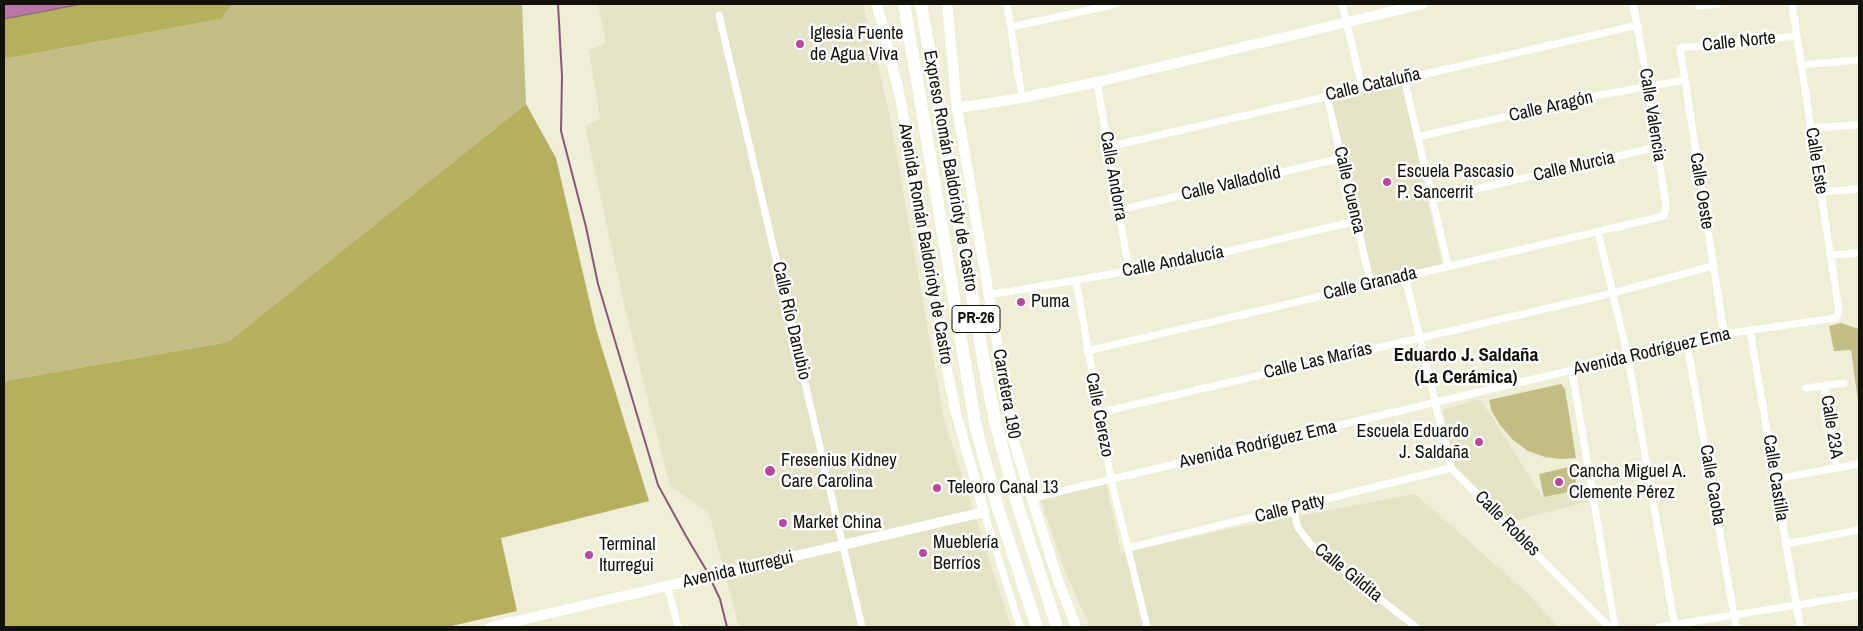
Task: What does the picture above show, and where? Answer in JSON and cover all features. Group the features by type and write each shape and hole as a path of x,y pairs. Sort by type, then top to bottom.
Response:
{"highway":[{"name":"Expreso Román Baldorioty de Castro","path":"904,4 976,428 998,508 1037,627"},
{"name":"Expreso Román Baldorioty de Castro","path":"921,4 996,425 1017,503 1057,627"}],"street":[{"name":"Avenida Román Baldorioty de Castro","path":"877,4 900,98 951,389 984,512 1020,627"},
{"name":"Carretera 190","path":"946,4 957,108 1012,430 1058,580 1076,627"},
{"path":"1007,4 1022,98"},
{"path":"1011,27 1117,4"},
{"path":"1342,4 1362,88"},
{"path":"957,108 1022,98 1097,82 1423,4"},
{"name":"Calle Valencia","path":"1633,4 1648,85 1666,206 1664,216 1653,218"},
{"path":"1699,6 1718,4"},
{"name":"Calle Este","path":"1792,4 1839,312 1836,318"},
{"name":"Calle Río Danubio","path":"719,15 862,627"},
{"name":"Calle Cataluña","path":"1108,147 1638,25"},
{"name":"Calle Norte","path":"1680,48 1797,36"},
{"name":"Calle Oeste","path":"1680,48 1712,266 1724,334"},
{"path":"1801,65 1859,60"},
{"path":"1404,78 1448,265"},
{"name":"Calle Aragón","path":"1418,138 1648,85 1685,80"},
{"name":"Calle Andorra","path":"1097,82 1129,271"},
{"name":"Calle Cuenca","path":"1327,96 1371,284"},
{"path":"1811,128 1859,125"},
{"name":"Calle Murcia","path":"1433,199 1657,147"},
{"name":"Calle Valladolid","path":"1119,210 1342,158"},
{"path":"1821,192 1859,189"},
{"name":"Calle Granada","path":"1087,350 1653,218"},
{"name":"Calle Andalucía","path":"989,295 1212,255 1356,221"},
{"path":"1598,232 1628,356 1674,626"},
{"path":"1831,255 1859,253"},
{"name":"Calle Las Marías","path":"1098,413 1613,292 1712,266"},
{"path":"1405,276 1451,468"},
{"name":"Calle Cerezo","path":"1076,280 1111,479 1147,627"},
{"name":"Avenida Rodríguez Ema","path":"1032,498 1436,404 1724,334 1836,318"},
{"name":"Calle Castilla","path":"1750,330 1800,627"},
{"name":"Calle Caoba","path":"1687,343 1736,627"},
{"path":"1572,371 1615,627"},
{"path":"1806,388 1844,383"},
{"name":"Calle 23A","path":"1824,386 1837,467"},
{"path":"1775,480 1859,464"},
{"name":"Calle Patty","path":"1128,548 1451,468"},
{"name":"Calle Robles","path":"1451,468 1609,627"},
{"name":"Calle Gildita","path":"1293,508 1298,528 1312,546 1416,627"},
{"name":"Avenida Iturregui","path":"491,627 984,512"},
{"path":"1786,544 1859,530"},
{"path":"668,586 678,627"},
{"path":"1659,627 1859,595"}],"shaded area":[{"path":"4,4 82,4 4,19"},
{"path":"82,4 232,4 221,19 4,59 4,19"},
{"path":"232,4 522,4 526,104 228,342 4,381 4,59 221,19"},
{"path":"598,4 863,4 888,107 944,419 1011,627 739,627 709,513 670,486 626,313 585,126 600,119 589,50 606,43"},
{"name":"Escuela Pascasio P. Sancerrit","path":"1402,84 1442,264 1373,280 1332,101"},
{"path":"526,104 556,158 596,329 649,501 501,538 517,611 447,627 4,627 4,381 228,342"},
{"path":"1841,323 1859,329 1859,409 1851,350 1834,351 1829,326"},
{"path":"1561,384 1565,389 1576,458 1545,457 1528,451 1513,440 1500,425 1492,412 1489,400"},
{"name":"Escuela Eduardo J. Saldaña","path":"1479,399 1543,498 1584,489 1586,502 1511,522 1455,467 1443,410"},
{"name":"Cancha Miguel A. Clemente Pérez","path":"1573,466 1578,490 1544,497 1539,474"},
{"path":"1106,483 1121,553 1234,528 1415,494 1523,589 1559,627 1090,627 1066,574 1041,501"}],"waterway":[{"path":"558,4 562,76 561,131 586,227 598,284 658,485 708,573"},
{"path":"711,580 720,599 727,627"}],"place":[{"name":"Iglesia Fuente de Agua Viva","path":"800,44"},
{"name":"Escuela Pascasio P. Sancerrit","path":"1387,182"},
{"name":"Puma","path":"1021,302"},
{"name":"Escuela Eduardo J. Saldaña","path":"1479,442"},
{"name":"Fresenius Kidney Care Carolina","path":"770,471"},
{"name":"Cancha Miguel A. Clemente Pérez","path":"1559,482"},
{"name":"Teleoro Canal 13","path":"937,488"},
{"name":"Market China","path":"783,523"},
{"name":"Mueblería Berríos","path":"923,553"},
{"name":"Terminal Iturregui","path":"589,555"}],"district":[{"name":"Eduardo J. Saldaña (La Cerámica)","path":"1466,367"}]}
